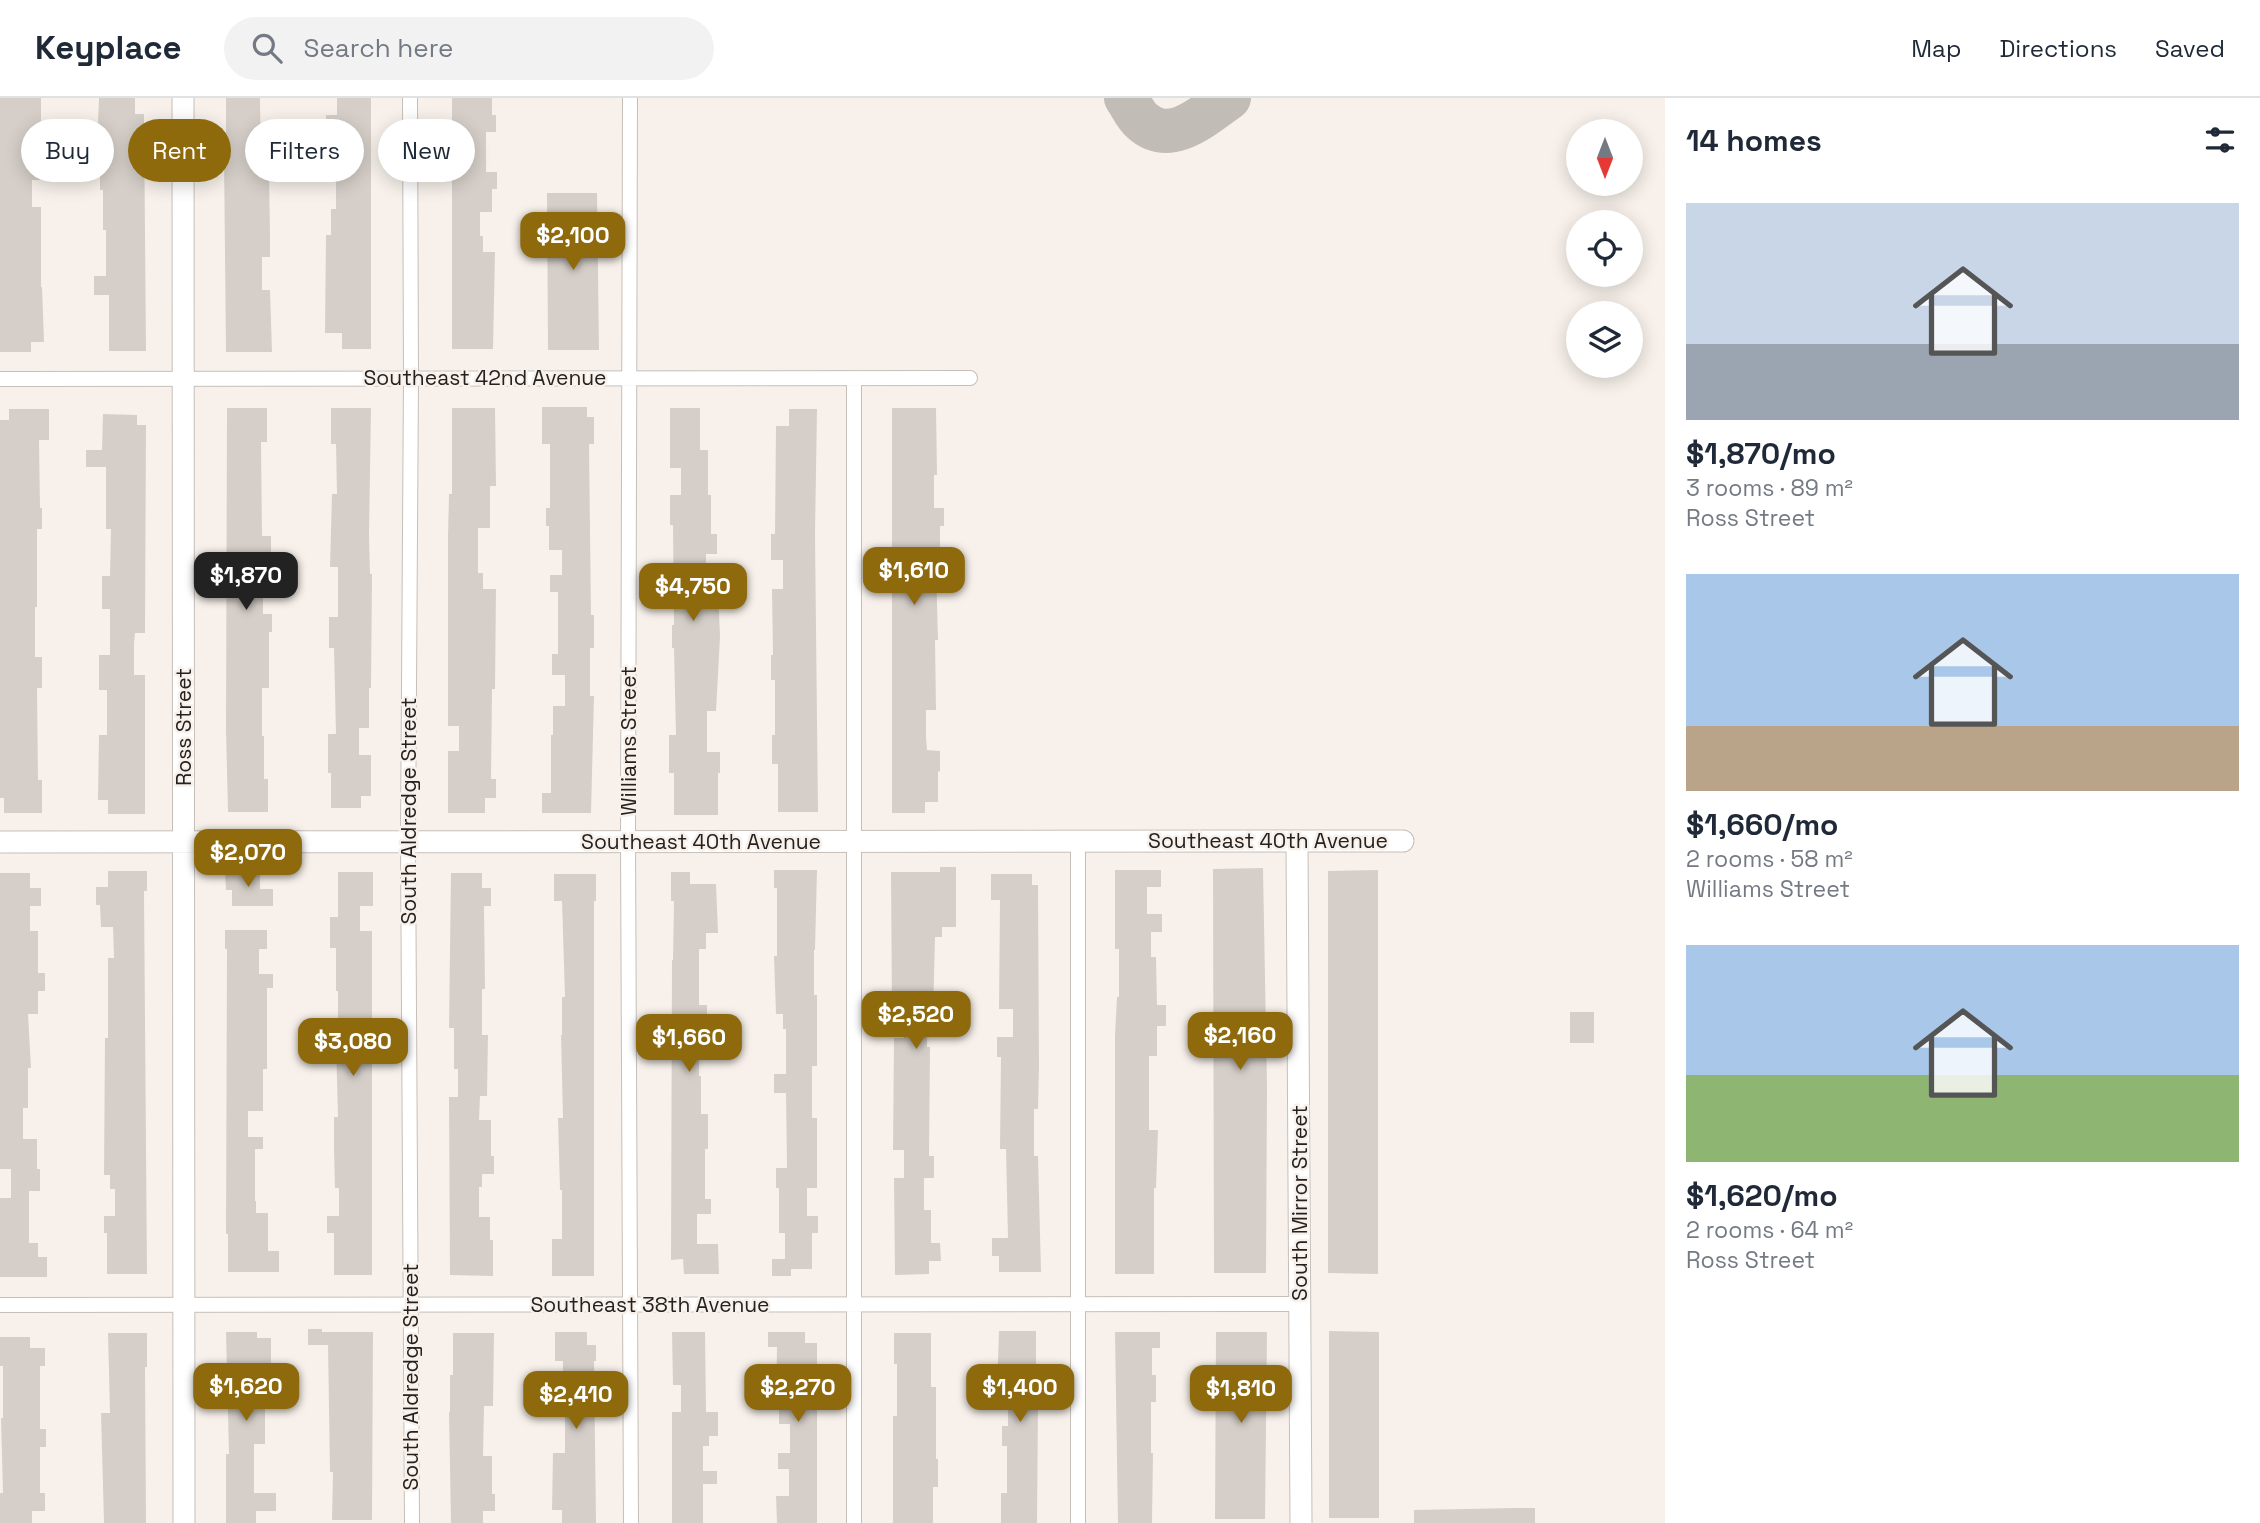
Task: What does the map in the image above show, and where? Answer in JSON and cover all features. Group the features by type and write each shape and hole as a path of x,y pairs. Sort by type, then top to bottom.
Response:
{"street":[{"name":"Ross Street","path":"183,98 184,1523"},
{"name":"South Aldredge Street","path":"410,98 408,842 412,1523"},
{"name":"Williams Street","path":"630,98 628,842 631,1523"},
{"name":"Southeast 42nd Avenue","path":"0,379 970,378"},
{"path":"854,1523 855,379"},
{"path":"1078,841 1078,1523"},
{"name":"Southeast 40th Avenue","path":"0,842 1403,841"},
{"name":"South Mirror Street","path":"1297,842 1301,1523"},
{"name":"Southeast 38th Avenue","path":"0,1305 1300,1304"}],"building":[{"path":"0,98 41,98 41,119 21,119 21,182 32,182 32,207 41,207 44,342 31,342 31,352 0,352"},
{"path":"99,98 135,98 135,114 144,114 144,119 128,119 128,182 145,182 146,351 109,351 109,295 94,295 94,276 106,276 106,230 103,230 103,190 100,190 100,182 114,182 114,119 98,119"},
{"path":"226,98 260,98 260,119 245,119 245,182 269,182 270,257 262,257 262,290 270,290 272,352 226,352 224,182 231,182 231,119 226,119"},
{"path":"337,98 371,98 371,349 342,349 342,333 325,333 326,235 331,235 331,209 336,209 336,182 364,182 364,119 326,119 326,115 337,115"},
{"path":"452,98 492,98 496,132 486,132 486,172 497,172 497,189 492,189 492,212 480,212 480,236 483,236 483,252 495,252 493,349 452,349 452,182 475,182 475,119 452,119"},
{"path":"547,193 597,193 599,350 548,350"},
{"path":"542,407 587,407 587,417 594,417 594,444 589,444 591,615 594,615 594,648 590,648 590,696 594,696 591,813 542,813 542,793 551,793 553,706 565,706 565,675 552,675 552,654 558,654 558,592 550,592 550,575 562,575 562,550 549,550 546,508 550,508 550,444 542,444"},
{"path":"227,408 267,408 267,442 261,442 262,536 271,536 271,568 263,568 263,614 272,614 272,632 269,632 269,688 262,688 264,779 268,779 268,812 228,812"},
{"path":"331,408 371,408 371,688 369,728 359,728 359,755 371,755 371,796 361,796 361,808 331,808 331,773 328,773 328,734 336,734 334,648 329,648 329,617 338,617 338,567 330,567 332,494 337,494 336,444 331,444"},
{"path":"452,408 495,408 496,486 490,486 490,528 478,528 478,573 483,573 483,589 496,589 491,779 496,779 496,798 485,798 485,813 448,813 448,751 459,751 459,726 448,726 448,537 449,494 452,494"},
{"path":"670,408 700,408 700,450 708,450 711,534 717,534 717,554 706,554 706,588 718,588 720,637 716,711 707,711 707,752 720,752 718,815 674,815 674,773 669,773 669,735 676,735 672,648 673,525 670,525 670,495 681,495 681,468 670,468"},
{"path":"892,408 936,408 937,475 934,475 934,508 944,508 944,526 940,526 940,567 936,567 936,710 926,710 926,737 927,750 940,751 940,772 938,771 938,802 925,802 925,813 892,813"},
{"path":"9,409 49,409 49,440 39,440 42,529 37,529 35,607 35,657 42,657 42,688 37,688 38,780 42,780 42,813 4,813 4,798 0,798 0,420 9,420"},
{"path":"789,409 817,409 815,534 818,812 778,812 778,764 772,764 775,680 771,680 772,589 783,589 783,560 771,560 771,534 775,534 776,426 789,426"},
{"path":"103,414 137,415 137,425 146,425 145,633 135,633 134,643 134,675 145,675 145,814 108,814 108,800 98,800 99,735 107,735 107,690 99,690 99,655 110,655 110,609 102,609 102,576 110,576 111,529 106,529 106,467 86,467 86,450 102,450"},
{"path":"940,867 956,867 956,927 942,927 942,937 935,937 933,1016 927,1016 927,1047 930,1047 929,1156 934,1156 934,1178 924,1178 924,1210 931,1210 931,1243 940,1243 941,1261 929,1261 929,1274 895,1275 894,1178 904,1178 904,1150 893,1150 894,1038 904,1038 904,1012 892,1012 891,872 940,872"},
{"path":"1263,868 1267,1086 1266,1273 1214,1273 1213,869"},
{"path":"774,870 817,870 814,995 817,995 817,1066 812,1066 812,1118 817,1118 817,1188 807,1188 807,1216 818,1216 818,1233 812,1233 812,1269 791,1269 791,1276 772,1276 772,1259 785,1259 785,1233 779,1233 776,1168 787,1168 786,1093 774,1093 774,1074 786,1074 786,1029 783,1029 783,1014 776,1014 774,956 777,956 777,888 774,888"},
{"path":"1115,870 1161,870 1161,887 1147,887 1147,914 1162,914 1162,932 1151,932 1151,957 1156,957 1157,1005 1166,1005 1166,1026 1157,1026 1157,1056 1149,1056 1149,1130 1158,1130 1154,1188 1154,1274 1115,1274 1115,1036 1119,997 1119,949 1115,949"},
{"path":"1378,870 1378,1274 1328,1273 1328,871"},
{"path":"108,871 147,871 147,891 144,891 147,1274 107,1274 107,1233 104,1233 104,1216 115,1216 115,1189 110,1189 110,1175 104,1175 105,1038 108,1038 108,958 114,958 113,927 101,927 100,905 96,905 96,887 108,887"},
{"path":"260,871 260,889 273,889 273,906 232,906 232,890 226,890 225,872"},
{"path":"338,872 373,872 373,906 360,906 360,931 372,931 372,1275 334,1275 334,1233 327,1233 327,1216 339,1216 334,1149 334,1117 338,1117 338,991 336,948 330,948 330,917 338,917"},
{"path":"671,872 690,872 690,884 716,884 718,933 706,933 706,949 699,949 699,1005 707,1005 707,1026 699,1026 699,1076 701,1114 708,1114 705,1199 711,1199 711,1214 697,1214 697,1244 718,1244 719,1274 684,1274 683,1259 671,1260 674,901 671,901"},
{"path":"0,873 30,873 30,888 41,888 41,906 30,906 30,931 38,931 38,973 45,973 45,991 38,991 38,1014 28,1014 31,1068 28,1068 28,1108 23,1108 23,1139 37,1139 40,1191 29,1191 29,1243 38,1243 38,1257 47,1257 47,1277 0,1277 0,1198 11,1198 11,1169 0,1169"},
{"path":"451,873 482,873 482,888 491,888 491,906 484,906 485,989 482,989 482,1035 488,1035 487,1096 480,1096 479,1120 491,1120 494,1174 482,1174 479,1217 490,1217 493,1276 450,1275 449,1097 458,1097 458,1069 454,1069 454,1028 449,1028"},
{"path":"554,874 596,874 594,1276 552,1276 552,1239 562,1239 558,1118 563,1118 561,1035 562,997 565,997 562,901 554,901"},
{"path":"991,874 1032,874 1032,885 1038,885 1039,1067 1038,1109 1034,1109 1034,1156 1038,1156 1041,1272 999,1272 999,1256 992,1256 992,1238 1008,1238 1006,1149 1000,1149 1001,1057 997,1057 997,1037 1013,1037 1013,1009 999,1009 1000,900 991,900"},
{"path":"225,930 267,930 267,949 259,949 259,974 273,974 273,988 267,988 267,1069 263,1069 263,1111 248,1111 248,1137 263,1137 263,1149 255,1149 256,1213 268,1213 268,1251 279,1251 279,1272 228,1272"},
{"path":"1570,1012 1594,1012 1594,1043 1570,1043"},
{"path":"308,1329 322,1329 322,1332 373,1332 372,1520 332,1520 328,1345 308,1345"},
{"path":"999,1331 1036,1331 1036,1372 1041,1372 1041,1405 1038,1405 1037,1523 1001,1523 1001,1493 1007,1493 1007,1446 1002,1446 1002,1426 1008,1426 1008,1389 997,1389"},
{"path":"1329,1331 1379,1332 1379,1518 1329,1518"},
{"path":"226,1332 257,1332 257,1338 271,1338 271,1401 265,1401 265,1444 254,1444 254,1493 276,1493 276,1511 256,1511 256,1523 226,1523 226,1454 229,1454"},
{"path":"555,1332 587,1332 587,1345 596,1345 596,1523 562,1523 562,1510 552,1510 553,1453 565,1453 565,1404 556,1404 556,1387 563,1387 563,1361 555,1361"},
{"path":"672,1332 705,1332 706,1412 718,1412 718,1436 709,1436 709,1446 703,1446 703,1471 717,1471 717,1484 703,1484 703,1523 672,1523 672,1412 681,1412 681,1385 673,1385"},
{"path":"768,1332 805,1332 805,1343 817,1343 817,1523 777,1523 776,1496 789,1496 789,1469 778,1469 778,1453 790,1453 790,1424 779,1424 779,1407 776,1407 777,1347 768,1347"},
{"path":"1115,1332 1160,1332 1160,1348 1152,1348 1156,1402 1151,1402 1152,1523 1118,1523"},
{"path":"1216,1332 1267,1332 1265,1519 1215,1519"},
{"path":"108,1333 147,1333 146,1523 104,1523 101,1413 110,1413"},
{"path":"453,1333 494,1333 493,1406 484,1406 483,1456 492,1456 495,1511 483,1511 483,1523 451,1523 449,1412 450,1375 453,1375"},
{"path":"894,1333 931,1333 931,1387 936,1387 938,1459 938,1487 933,1487 933,1523 893,1523 893,1416 897,1416"},
{"path":"0,1337 30,1337 30,1348 45,1348 45,1366 40,1366 40,1429 46,1429 46,1447 40,1447 40,1493 45,1493 45,1511 32,1511 32,1523 0,1523 0,1493 3,1493 3,1366 0,1366"},
{"path":"1535,1508 1535,1523 1414,1523 1414,1510"}],"taxiway":[{"path":"1126,98 1142,121 1164,131 1187,126 1229,98"}]}
